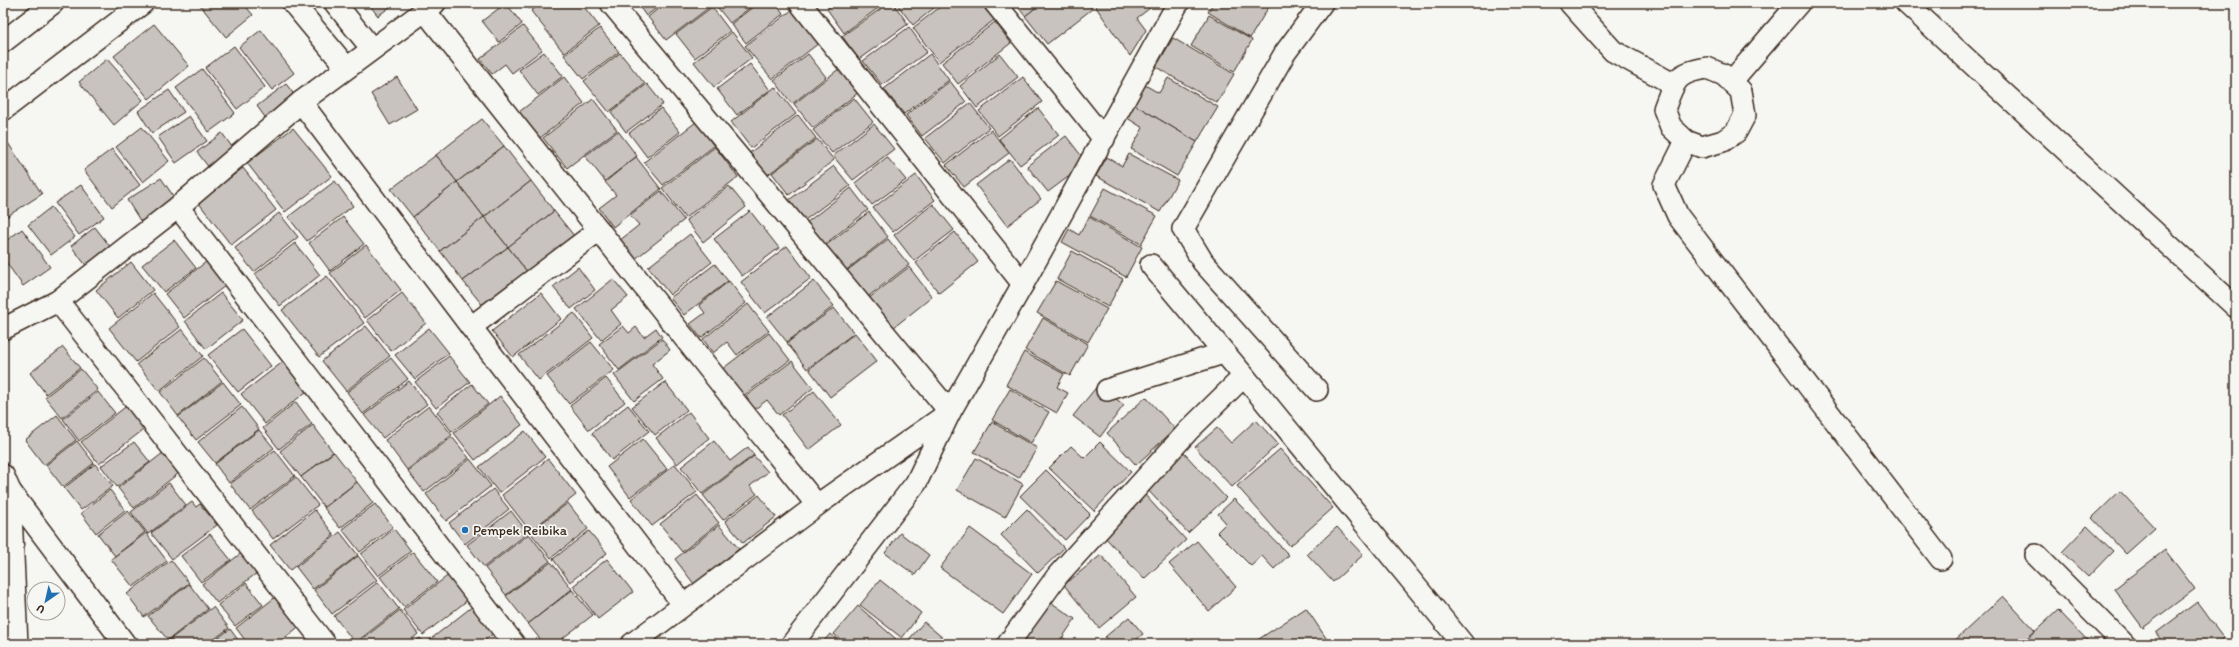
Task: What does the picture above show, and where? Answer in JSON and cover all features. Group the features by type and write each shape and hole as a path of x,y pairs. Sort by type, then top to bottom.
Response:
{"street":[{"path":"3,42 53,3"},
{"path":"3,110 143,3"},
{"path":"293,3 346,67"},
{"path":"336,3 372,49"},
{"path":"611,3 950,412"},
{"path":"800,3 1024,284"},
{"path":"995,3 1104,139"},
{"path":"792,644 916,483 950,412 1024,284 1178,3"},
{"path":"1317,390 1203,262 1183,229 1285,53 1322,3"},
{"path":"1570,3 1613,51 1673,84"},
{"path":"1731,82 1799,3"},
{"path":"1906,3 2236,307"},
{"path":"3,329 58,301 178,207 301,102 346,67 430,7 599,230 817,505"},
{"path":"1707,68 1724,75 1741,91 1745,114 1736,132 1723,141 1702,147 1686,141 1671,127 1664,109 1673,84 1687,71 1707,68"},
{"path":"301,102 471,327 684,604"},
{"path":"1686,141 1664,185 1678,216 1941,559"},
{"path":"178,207 514,644"},
{"path":"471,327 599,230"},
{"path":"1151,265 1223,353 1244,376 1458,642"},
{"path":"58,301 325,644"},
{"path":"1107,390 1223,353"},
{"path":"1008,644 1058,575 1189,430 1244,376"},
{"path":"632,644 817,505 950,412"},
{"path":"7,483 17,644"},
{"path":"7,483 126,644"},
{"path":"2036,555 2124,644"}],"building":[{"path":"198,3 243,3 253,15 226,37"},
{"path":"368,3 395,3 378,16"},
{"path":"506,3 522,24 499,42 482,21"},
{"path":"524,3 537,3 529,9"},
{"path":"541,3 581,3 599,26 564,53 531,11"},
{"path":"637,3 663,3 646,16"},
{"path":"665,3 709,3 711,6 666,40 648,17"},
{"path":"714,3 756,3 730,23"},
{"path":"758,3 775,3 783,14 746,43 731,24"},
{"path":"835,3 885,3 844,33 827,9"},
{"path":"889,3 893,3 908,24 859,59 842,36"},
{"path":"896,3 940,3 913,25"},
{"path":"945,3 980,3 994,20 939,62 913,28"},
{"path":"1015,3 1042,3 1025,16"},
{"path":"1042,3 1087,3 1092,9 1047,44 1025,16"},
{"path":"1093,3 1146,3 1150,8 1137,18 1146,30 1130,56"},
{"path":"1213,3 1271,3 1250,38 1208,12"},
{"path":"797,6 823,40 772,79 745,46"},
{"path":"712,7 730,31 695,58 676,34"},
{"path":"1209,15 1252,40 1234,72 1191,46"},
{"path":"995,22 1011,43 958,84 942,63"},
{"path":"154,24 189,66 149,99 114,56"},
{"path":"523,26 542,50 512,73 505,64 492,74 480,59"},
{"path":"909,27 927,52 882,85 863,61"},
{"path":"600,28 619,52 583,79 564,55"},
{"path":"261,30 294,73 272,90 239,47"},
{"path":"732,32 752,58 714,87 694,62"},
{"path":"1173,38 1234,74 1217,103 1156,67"},
{"path":"234,46 265,87 237,109 205,68"},
{"path":"544,52 563,76 538,95 519,70"},
{"path":"620,53 645,84 609,112 584,81"},
{"path":"808,54 826,77 792,104 774,80"},
{"path":"930,54 949,80 904,114 884,89"},
{"path":"1000,54 1018,77 977,108 960,86"},
{"path":"107,59 143,100 114,125 79,82"},
{"path":"750,64 770,90 737,115 717,89"},
{"path":"840,68 859,92 813,128 794,104"},
{"path":"202,69 235,113 209,132 176,88"},
{"path":"397,77 417,109 390,125 371,94"},
{"path":"564,77 584,103 540,138 519,112"},
{"path":"1023,77 1042,102 998,136 979,111"},
{"path":"1168,78 1218,107 1197,142 1132,103 1143,84 1159,93"},
{"path":"950,81 966,102 922,136 906,115"},
{"path":"286,84 296,97 267,120 257,106"},
{"path":"647,84 663,104 626,132 611,112"},
{"path":"775,87 796,114 751,148 731,122"},
{"path":"169,90 184,112 152,133 138,111"},
{"path":"854,98 873,122 832,153 813,130"},
{"path":"593,99 617,130 567,168 543,138"},
{"path":"970,103 989,128 945,163 925,138"},
{"path":"1132,103 1197,142 1177,176 1131,149 1143,128 1124,116"},
{"path":"661,108 680,132 647,157 629,133"},
{"path":"1038,108 1059,135 1020,165 999,139"},
{"path":"798,115 816,138 765,177 747,155"},
{"path":"189,116 207,141 176,163 158,137"},
{"path":"482,119 504,146 457,182 436,155"},
{"path":"696,122 714,146 663,185 644,162"},
{"path":"874,124 894,149 853,180 833,156"},
{"path":"142,127 169,161 143,182 116,147"},
{"path":"293,128 332,176 285,212 247,163"},
{"path":"991,130 1009,153 964,187 946,165"},
{"path":"618,131 637,156 605,181 585,156"},
{"path":"222,133 235,151 210,169 197,152"},
{"path":"1066,136 1087,163 1048,192 1027,166"},
{"path":"817,139 834,160 789,195 772,173"},
{"path":"8,143 42,194 3,219 3,146"},
{"path":"504,146 531,181 484,217 457,182"},
{"path":"715,147 738,177 685,218 662,188"},
{"path":"112,149 140,185 112,207 84,170"},
{"path":"1129,154 1178,180 1160,212 1096,176 1107,157 1122,166"},
{"path":"436,155 457,182 413,217 391,189"},
{"path":"636,157 661,189 613,227 599,208 616,195 605,182"},
{"path":"887,157 906,180 872,205 855,183"},
{"path":"1010,159 1041,199 1007,226 976,185"},
{"path":"834,166 850,186 805,220 789,200"},
{"path":"243,168 276,210 231,245 198,202"},
{"path":"916,175 935,200 893,232 873,208"},
{"path":"161,178 176,200 141,222 127,200"},
{"path":"335,181 353,206 307,241 288,217"},
{"path":"531,181 554,211 508,247 484,217"},
{"path":"457,182 484,217 440,251 413,217"},
{"path":"81,185 104,217 79,235 55,203"},
{"path":"729,186 746,207 703,242 686,220"},
{"path":"851,188 868,210 824,245 806,223"},
{"path":"1105,188 1157,216 1141,244 1090,216"},
{"path":"661,191 684,220 634,260 619,241 639,225 630,215"},
{"path":"933,204 954,230 914,261 894,235"},
{"path":"51,207 75,237 51,255 28,225"},
{"path":"554,211 575,237 528,273 508,247"},
{"path":"750,211 779,248 742,276 714,239"},
{"path":"869,212 888,237 844,272 825,246"},
{"path":"279,213 298,237 254,272 235,248"},
{"path":"343,217 364,244 330,271 309,243"},
{"path":"484,217 508,247 463,281 440,251"},
{"path":"1089,217 1142,247 1126,277 1062,242 1069,229 1079,235"},
{"path":"95,227 112,249 88,268 71,246"},
{"path":"22,229 50,267 23,286 3,258 3,243"},
{"path":"955,232 978,262 939,293 916,263"},
{"path":"690,234 712,262 670,295 648,267"},
{"path":"888,239 909,265 865,299 844,273"},
{"path":"174,240 196,268 164,292 142,265"},
{"path":"295,243 320,275 280,306 255,274"},
{"path":"366,245 401,290 365,318 330,273"},
{"path":"787,246 811,278 765,313 741,282"},
{"path":"508,247 528,273 484,307 463,281"},
{"path":"1072,251 1123,279 1108,307 1057,279"},
{"path":"211,258 230,282 184,318 165,294"},
{"path":"131,262 153,290 118,318 96,290"},
{"path":"715,264 728,281 684,315 670,298"},
{"path":"578,267 595,290 571,309 553,287"},
{"path":"909,267 932,297 888,332 864,302"},
{"path":"327,276 364,323 319,357 282,310"},
{"path":"613,279 628,297 611,310 621,324 601,340 576,309"},
{"path":"729,281 746,303 701,338 690,324 705,313 699,305"},
{"path":"814,281 834,306 787,342 767,317"},
{"path":"1056,281 1107,309 1088,342 1037,313"},
{"path":"153,293 180,327 136,362 109,328"},
{"path":"221,293 243,320 206,349 185,321"},
{"path":"402,293 426,323 391,351 367,320"},
{"path":"541,293 561,319 513,357 492,331"},
{"path":"748,304 769,331 737,355 727,342 713,353 703,339"},
{"path":"834,308 854,333 807,369 787,343"},
{"path":"574,313 593,338 539,380 519,355"},
{"path":"1043,318 1088,344 1070,376 1025,350"},
{"path":"366,326 390,356 346,391 322,361"},
{"path":"623,326 629,333 636,327 644,337 656,328 662,337 619,370 599,344"},
{"path":"429,328 449,353 415,379 395,355"},
{"path":"182,329 203,356 159,391 137,364"},
{"path":"242,329 271,366 238,392 208,355"},
{"path":"769,333 790,360 742,397 721,370"},
{"path":"855,333 877,361 830,397 809,369"},
{"path":"662,339 670,350 652,364 663,379 634,401 614,375"},
{"path":"591,342 614,370 569,404 547,376"},
{"path":"63,347 80,368 46,394 30,373"},
{"path":"1024,352 1064,374 1057,387 1068,393 1057,413 1006,385"},
{"path":"449,356 470,382 436,408 415,382"},
{"path":"204,358 222,381 178,416 160,392"},
{"path":"288,358 311,388 265,424 241,394"},
{"path":"391,358 408,379 363,414 347,392"},
{"path":"792,361 813,388 779,415 767,400 751,412 741,400"},
{"path":"81,369 98,390 62,418 45,397"},
{"path":"606,378 625,402 589,430 570,406"},
{"path":"409,381 427,404 383,438 364,415"},
{"path":"223,382 241,405 196,440 178,417"},
{"path":"665,382 687,410 655,435 632,407"},
{"path":"472,384 488,404 452,432 437,412"},
{"path":"1098,385 1124,405 1100,437 1073,416"},
{"path":"1010,389 1049,412 1031,443 992,420"},
{"path":"814,391 841,425 809,450 782,415"},
{"path":"98,392 115,413 79,441 63,419"},
{"path":"500,396 522,425 475,460 454,433"},
{"path":"1146,397 1175,429 1136,465 1107,433"},
{"path":"296,402 312,424 279,449 263,428"},
{"path":"129,404 147,427 99,464 81,442"},
{"path":"628,405 649,431 612,460 592,433"},
{"path":"429,406 452,435 407,470 385,440"},
{"path":"242,407 259,429 215,463 198,442"},
{"path":"689,412 709,438 677,464 656,438"},
{"path":"57,415 76,440 44,465 25,440"},
{"path":"1256,420 1278,444 1232,487 1195,447 1217,428 1231,443"},
{"path":"992,422 1037,448 1019,478 974,452"},
{"path":"313,425 333,452 301,477 280,451"},
{"path":"259,430 274,448 229,483 215,464"},
{"path":"525,431 545,457 499,493 479,467"},
{"path":"452,437 469,458 424,492 408,471"},
{"path":"643,439 667,469 630,497 607,467"},
{"path":"77,441 94,463 63,487 46,465"},
{"path":"714,441 730,461 748,447 754,455 702,494 681,467"},
{"path":"134,442 150,462 117,487 101,466"},
{"path":"1100,442 1131,472 1094,511 1049,468 1071,446 1084,458"},
{"path":"168,449 184,469 134,508 118,488"},
{"path":"1280,449 1333,508 1290,546 1237,486"},
{"path":"275,450 295,476 250,510 230,484"},
{"path":"334,452 357,482 324,507 301,477"},
{"path":"1183,452 1226,498 1188,533 1145,487"},
{"path":"754,456 768,472 750,486 757,494 723,520 703,495"},
{"path":"976,458 1023,484 1005,517 957,490"},
{"path":"470,459 491,486 446,521 426,494"},
{"path":"548,459 576,495 530,531 502,495"},
{"path":"95,464 113,486 81,510 64,488"},
{"path":"675,464 697,492 652,526 631,499"},
{"path":"1046,470 1090,514 1065,540 1020,496"},
{"path":"296,477 318,505 273,539 252,511"},
{"path":"357,482 373,503 340,528 324,508"},
{"path":"169,483 186,505 148,534 131,512"},
{"path":"493,489 509,509 465,544 449,523"},
{"path":"110,490 125,510 96,533 81,513"},
{"path":"2120,491 2155,528 2126,554 2092,518"},
{"path":"697,495 719,523 682,552 660,524"},
{"path":"759,495 776,517 743,543 725,521"},
{"path":"1145,495 1186,540 1144,579 1102,534"},
{"path":"1234,499 1289,555 1274,569 1262,556 1251,566 1217,532 1226,523 1218,514"},
{"path":"192,502 196,507 200,504 217,525 172,559 151,533"},
{"path":"568,503 588,529 551,558 530,532"},
{"path":"375,504 393,527 360,552 342,529"},
{"path":"1027,509 1064,548 1038,573 1001,535"},
{"path":"315,510 334,535 290,570 270,545"},
{"path":"128,511 145,532 115,556 98,534"},
{"path":"511,511 528,533 484,567 467,545"},
{"path":"719,525 739,549 694,584 675,559"},
{"path":"2087,526 2113,551 2088,577 2062,552"},
{"path":"1337,527 1363,555 1333,582 1307,554"},
{"path":"970,528 1032,574 1003,614 940,568"},
{"path":"394,529 411,551 378,576 361,554"},
{"path":"589,531 607,553 570,582 553,559"},
{"path":"340,532 358,555 313,589 296,567"},
{"path":"146,533 167,561 133,587 111,559"},
{"path":"900,533 929,555 915,575 885,553"},
{"path":"210,534 231,560 201,582 181,556"},
{"path":"529,534 550,561 506,595 485,568"},
{"path":"1197,541 1236,587 1209,611 1169,564"},
{"path":"245,550 261,570 217,603 202,584"},
{"path":"2165,550 2195,589 2143,628 2114,589"},
{"path":"413,552 437,582 404,607 380,577"},
{"path":"1101,555 1136,597 1099,628 1064,585"},
{"path":"358,556 377,580 332,614 314,590"},
{"path":"607,559 633,592 598,619 573,586"},
{"path":"171,560 189,583 144,617 127,594"},
{"path":"551,562 572,589 528,624 506,596"},
{"path":"450,574 469,599 423,635 403,610"},
{"path":"880,580 921,613 902,638 860,605"},
{"path":"378,582 399,609 355,643 334,616"},
{"path":"246,583 263,605 235,626 218,605"},
{"path":"189,584 208,609 168,640 148,616"},
{"path":"572,590 593,615 555,644 544,644 528,624"},
{"path":"278,595 301,625 277,644 248,644 236,628"},
{"path":"2003,596 2035,631 2020,644 1951,644"},
{"path":"1046,599 1075,619 1058,644 1015,644"},
{"path":"2197,602 2224,638 2216,644 2164,644 2156,633"},
{"path":"473,606 494,633 480,644 429,644 427,642"},
{"path":"858,606 896,639 891,644 845,644 834,634"},
{"path":"213,607 229,628 208,644 170,644 168,641"},
{"path":"1306,608 1330,644 1253,643"},
{"path":"400,610 418,634 406,644 356,644"},
{"path":"2058,610 2091,644 2023,643"},
{"path":"1129,617 1143,634 1131,644 1111,644 1105,637"},
{"path":"924,622 950,644 905,644"},
{"path":"230,629 241,644 210,644"},
{"path":"830,634 843,644 821,644"},
{"path":"1062,637 1072,644 1058,644"},
{"path":"420,638 425,644 412,644"}],"place":[{"name":"Pempek Reibika","path":"465,530"}]}
